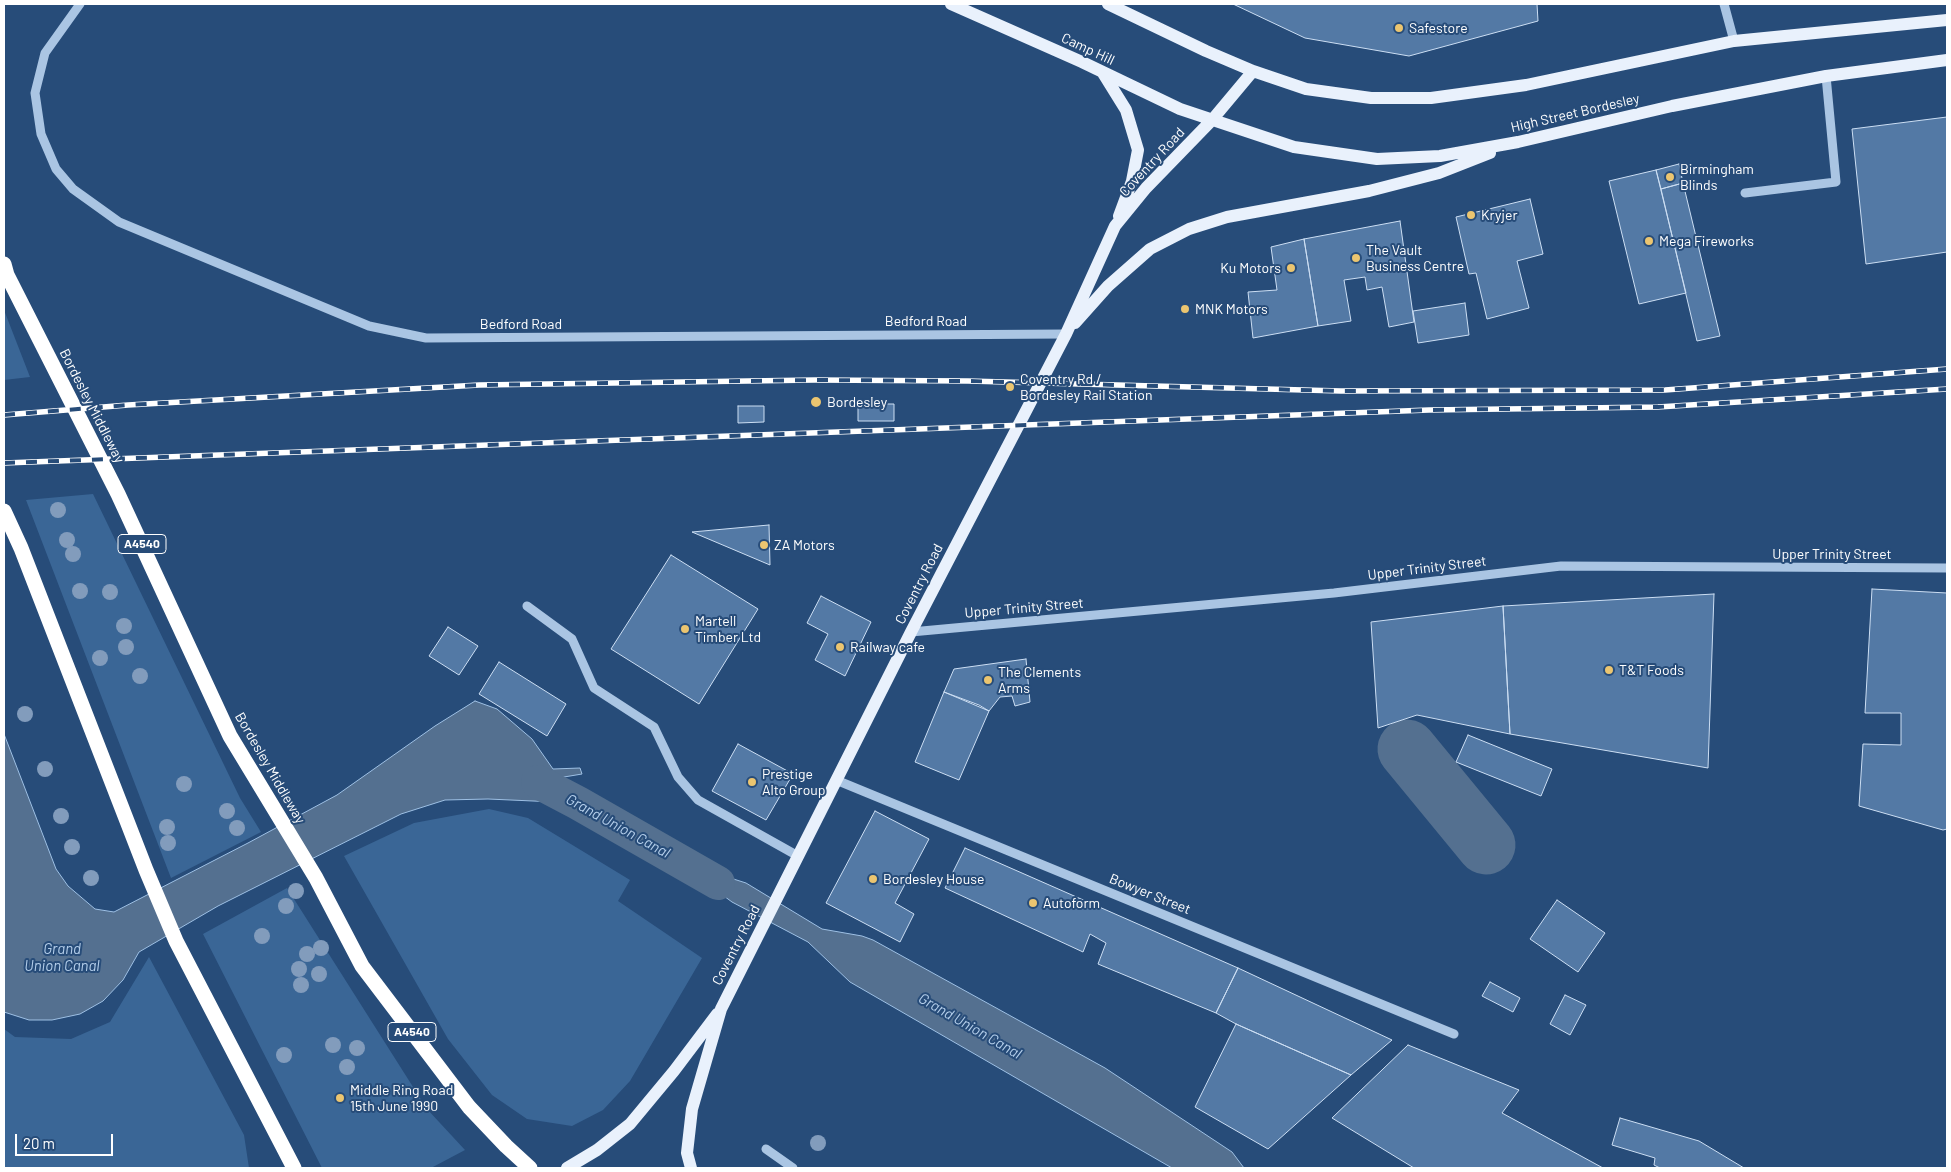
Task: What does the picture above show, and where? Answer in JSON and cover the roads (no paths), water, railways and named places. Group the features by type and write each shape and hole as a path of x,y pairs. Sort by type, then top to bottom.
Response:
{"highway":[{"name":"Bordesley Middleway","path":"4,264 7,275 118,494 230,736 316,878 362,966 469,1107 530,1168"},
{"path":"4,511 22,548 146,870 176,941 294,1168"}],"main road":[{"name":"Camp Hill","path":"951,4 1180,109 1212,120"},
{"path":"1108,4 1253,72 1315,90 1371,98 1431,98 1526,85 1734,41 1947,20"},
{"name":"High Street Bordesley","path":"1212,120 1294,147 1377,159 1440,156 1518,142 1672,106 1826,76 1947,60"},
{"name":"Coventry Road","path":"1116,226 1165,167 1212,120 1253,72"},
{"name":"Coventry Road","path":"567,1168 597,1150 630,1124 674,1071 721,1009 911,632 1066,334 1116,226 1132,182 1138,150 1126,110 1103,73"},
{"path":"1066,334 1108,286 1150,249 1189,229 1227,217 1369,191 1439,173 1518,142"},
{"name":"Coventry Road","path":"691,1168 687,1153 692,1109 721,1009"}],"street":[{"name":"Bedford Road","path":"80,4 44,53 35,93 41,134 56,169 73,189 119,222 369,326 426,338 1066,334"},
{"path":"1724,4 1734,41"},
{"path":"1745,193 1836,182 1826,76"},
{"name":"Upper Trinity Street","path":"911,632 1334,593 1561,566 1947,568"},
{"path":"527,606 572,639 594,688 654,727 678,777 698,800 798,856"},
{"name":"Bowyer Street","path":"836,780 1454,1034"},
{"path":"766,1149 793,1168"}],"water":[{"name":"Grand Union Canal","path":"475,701 497,709 532,739 553,769 580,768 582,774 558,778 578,803 488,799 445,800 401,814 218,906 139,952 123,980 103,1001 80,1014 52,1020 29,1020 4,1012 4,734 56,869 68,886 95,909 114,912 337,795 435,726"},
{"path":"677,861 746,883 822,929 862,936 873,940 1105,1068 1232,1152 1244,1168 1172,1168 850,982 808,942 732,902"}],"waterway":[{"path":"1407,749 1486,845"},
{"name":"Grand Union Canal","path":"538,782 718,883"}],"railway":[{"path":"4,415 128,405 479,385 815,380 968,381 1341,391 1665,390 1947,369"},
{"path":"4,463 1429,410 1658,407 1947,389"}],"place":[{"name":"Safestore","path":"1399,28"},
{"name":"Birmingham Blinds","path":"1670,177"},
{"name":"Kryjer","path":"1471,215"},
{"name":"Mega Fireworks","path":"1649,241"},
{"name":"The Vault Business Centre","path":"1356,258"},
{"name":"Ku Motors","path":"1291,268"},
{"name":"MNK Motors","path":"1185,309"},
{"name":"Coventry Rd / Bordesley Rail Station","path":"1010,387"},
{"name":"Bordesley","path":"816,402"},
{"name":"ZA Motors","path":"764,545"},
{"name":"Martell Timber Ltd","path":"685,629"},
{"name":"Railway cafe","path":"840,647"},
{"name":"T&T Foods","path":"1609,670"},
{"name":"The Clements Arms","path":"988,680"},
{"name":"Prestige Alto Group","path":"752,782"},
{"name":"Bordesley House","path":"873,879"},
{"name":"Autoform","path":"1033,903"},
{"name":"Middle Ring Road 15th June 1990","path":"340,1098"}]}
